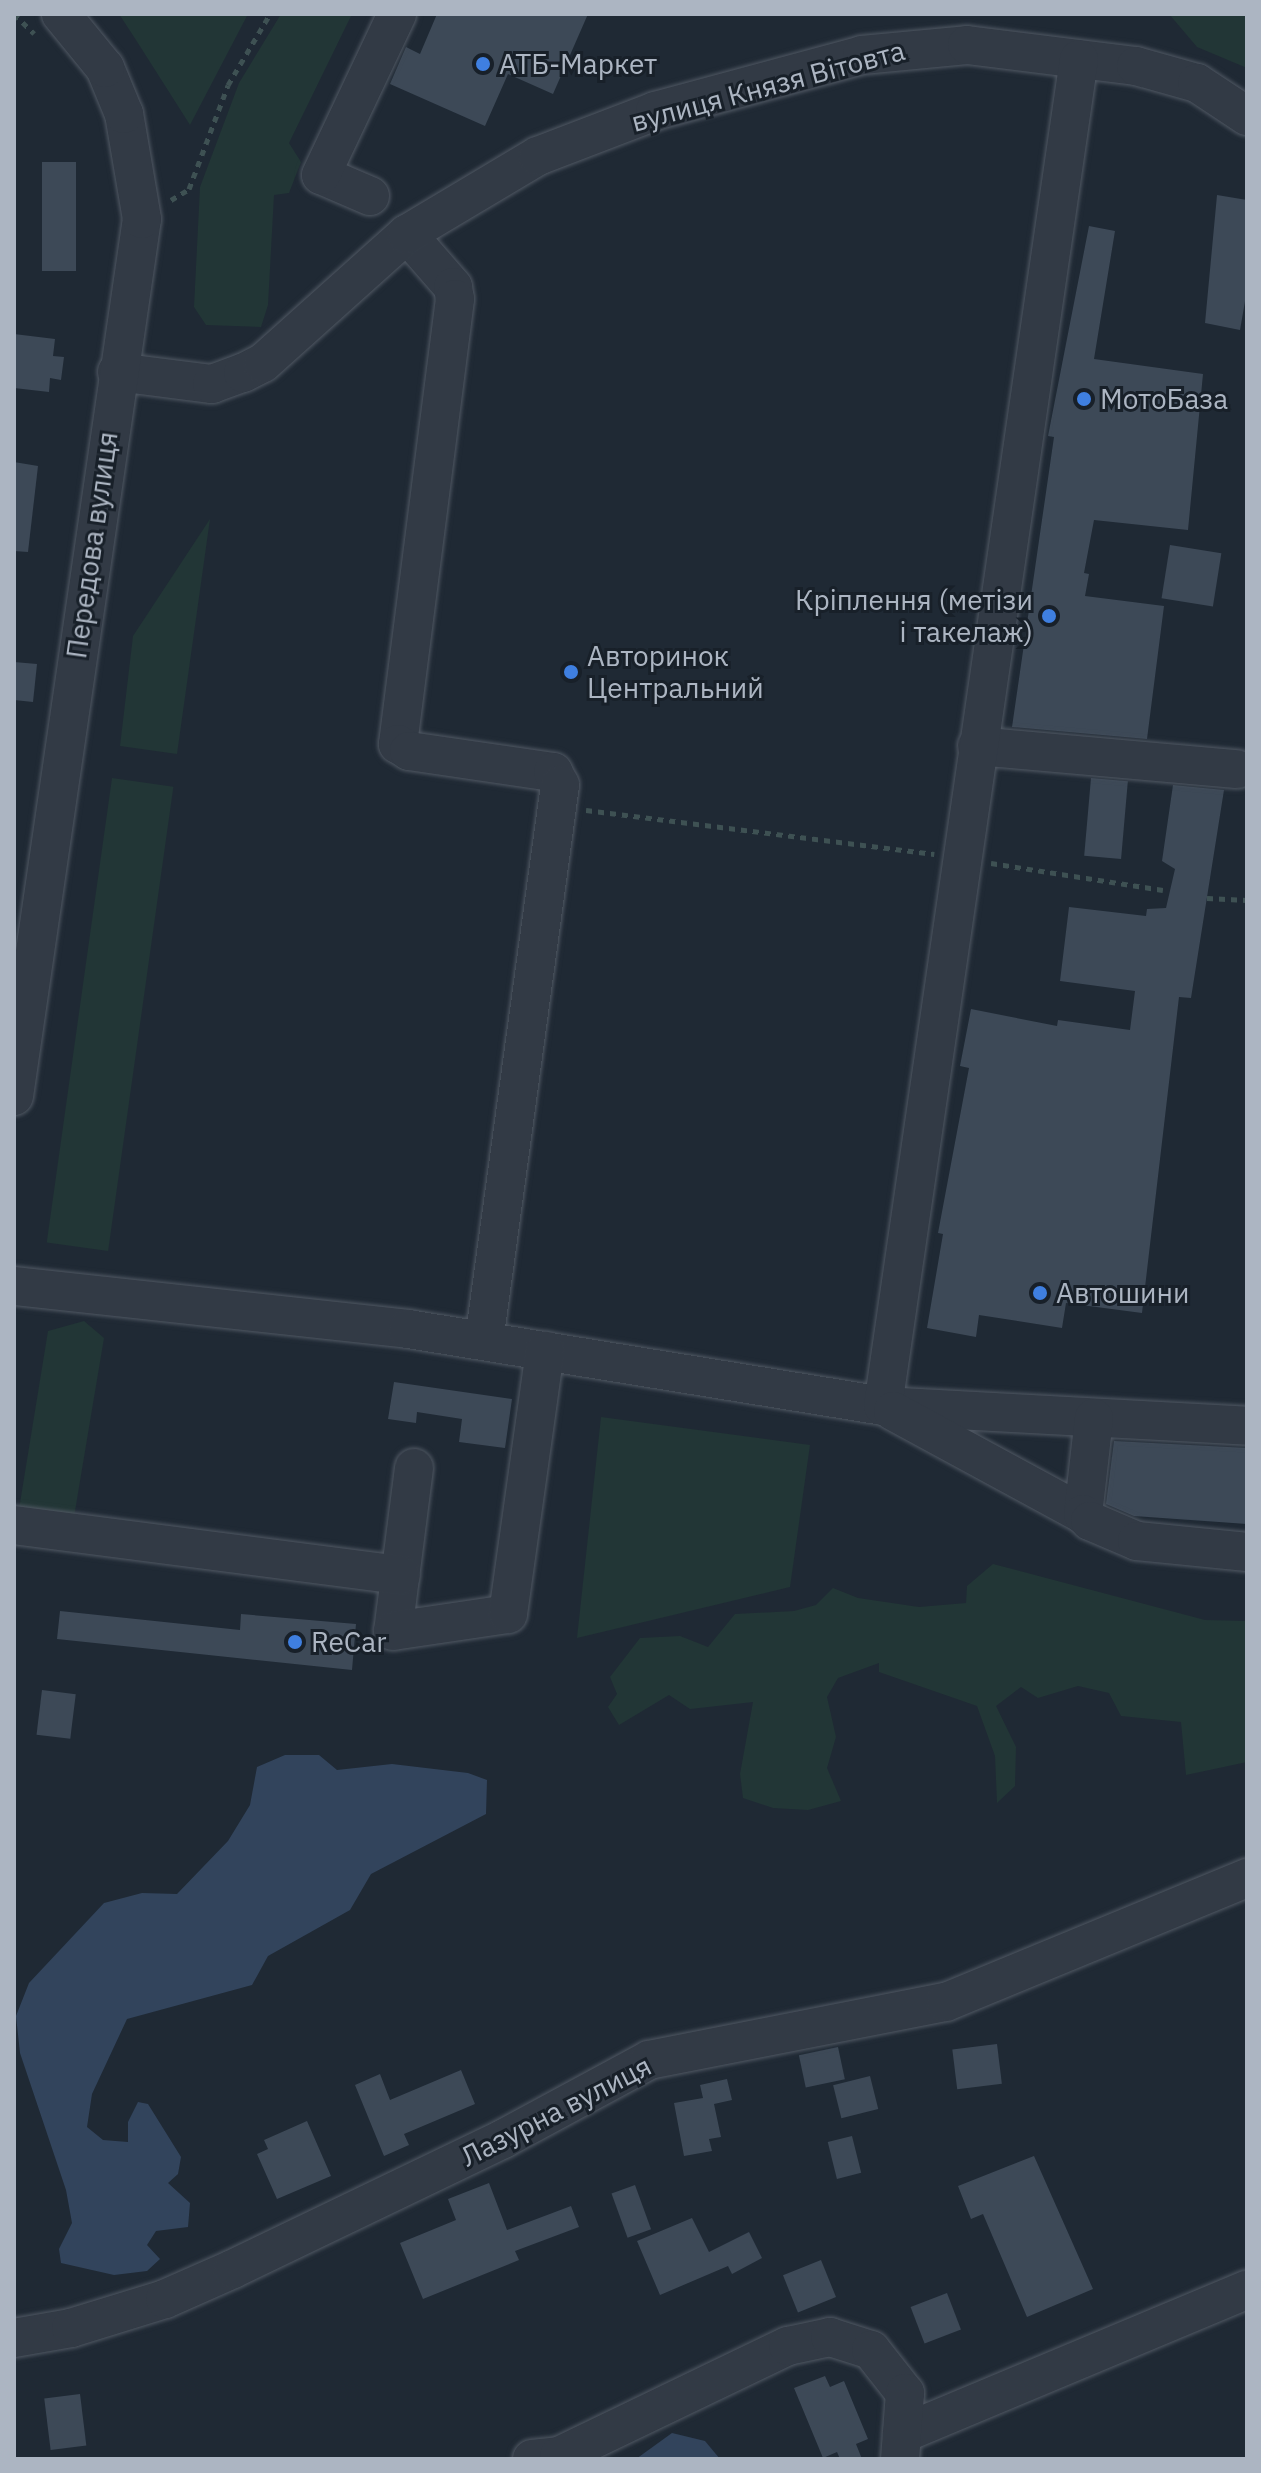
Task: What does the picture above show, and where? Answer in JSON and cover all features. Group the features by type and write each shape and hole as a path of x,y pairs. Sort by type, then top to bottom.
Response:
{"street":[{"path":"370,196 321,175 397,14"},
{"name":"Передова вулиця","path":"14,1096 117,372 142,219 124,114 105,68 51,27"},
{"name":"вулиця Князя Вітовта","path":"117,372 197,384 243,373 263,363 407,234 538,156 655,111 862,55 967,45 1136,66 1197,83 1247,116"},
{"path":"883,1406 1079,59"},
{"path":"407,234 453,287 455,299 398,744 409,751 553,772 560,778 484,1341"},
{"path":"977,746 1237,769"},
{"path":"14,1286 484,1341 883,1406 1247,1426"},
{"path":"414,1468 393,1631 508,1614 545,1351"},
{"path":"883,1406 1137,1541 1247,1552"},
{"path":"1083,1514 1094,1418"},
{"path":"14,1525 401,1575"},
{"name":"Лазурна вулиця","path":"14,2338 71,2328 165,2299 503,2139 649,2060 946,2002 1247,1878"},
{"path":"532,2459 559,2456 788,2346 830,2337 871,2350 905,2393 901,2447 1247,2290"}],"path":[{"path":"14,14 51,27"},
{"path":"142,219 189,189 228,85 270,14"},
{"path":"558,807 961,858 1163,890"},
{"path":"1207,898 1247,900"}],"green space":[{"path":"119,14 248,14 190,125 136,40"},
{"path":"281,14 352,14 289,143 301,162 289,193 274,195 268,305 261,327 206,325 194,307 200,187 239,83"},
{"path":"1169,14 1247,14 1247,68 1197,47"},
{"path":"210,519 177,754 120,746 133,636"},
{"path":"112,778 173,787 108,1251 47,1242"},
{"path":"84,1321 104,1338 74,1517 19,1509 48,1331"},
{"path":"601,1417 810,1445 790,1587 577,1638"},
{"path":"993,1564 1205,1620 1247,1621 1247,1762 1186,1775 1181,1722 1121,1716 1109,1693 1078,1686 1038,1698 1021,1687 996,1706 1016,1747 1015,1786 997,1803 995,1756 977,1706 879,1672 879,1663 838,1678 827,1697 836,1737 827,1768 841,1801 808,1810 773,1808 743,1798 740,1774 753,1702 690,1709 669,1695 619,1725 608,1707 617,1694 610,1677 640,1638 680,1636 708,1647 735,1614 794,1611 816,1605 833,1588 858,1598 919,1607 966,1603 967,1586"}],"water":[{"path":"285,1755 319,1755 337,1770 392,1764 468,1773 487,1780 486,1814 371,1874 350,1910 268,1956 252,1985 127,2019 92,2094 87,2127 103,2140 128,2142 128,2122 138,2102 148,2104 181,2157 178,2174 168,2183 190,2203 188,2227 156,2231 147,2245 160,2259 147,2271 114,2275 61,2263 59,2249 72,2223 66,2190 20,2053 16,2016 29,1983 104,1903 142,1893 177,1894 228,1841 250,1805 257,1767"},
{"path":"672,2433 705,2441 720,2459 636,2459"}],"building":[{"name":"АТБ-Маркет","path":"437,14 588,14 553,94 508,74 485,126 390,84 406,47 420,54"},
{"path":"42,162 76,162 76,271 42,271"},
{"path":"1217,195 1247,200 1247,290 1240,330 1205,323"},
{"path":"1089,226 1115,231 1094,359 1203,374 1188,530 1094,520 1084,573 1089,574 1085,596 1164,606 1147,739 1012,727 1054,437 1048,436"},
{"path":"14,334 55,339 53,356 64,357 61,380 50,378 49,392 14,388"},
{"path":"14,462 38,466 28,552 14,551"},
{"path":"1170,545 1221,553 1213,606 1162,598"},
{"path":"14,662 37,664 33,702 14,700"},
{"path":"1091,778 1128,781 1121,859 1084,856"},
{"path":"1173,785 1224,790 1191,998 1179,997 1142,1313 1066,1303 1062,1328 979,1315 976,1337 927,1328 943,1234 938,1233 969,1068 960,1066 971,1009 1057,1026 1058,1020 1130,1030 1135,991 1060,981 1069,907 1146,916 1147,909 1166,908 1175,869 1162,861"},
{"path":"394,1382 512,1399 505,1448 459,1442 462,1419 417,1412 416,1423 388,1419"},
{"path":"1114,1441 1247,1448 1247,1524 1134,1516 1106,1504"},
{"path":"60,1611 240,1630 241,1614 356,1624 352,1670 57,1639"},
{"path":"42,1690 76,1694 70,1739 37,1735"},
{"path":"997,2044 1002,2084 957,2089 952,2049"},
{"path":"838,2047 845,2079 806,2088 799,2055"},
{"path":"461,2070 475,2104 404,2134 409,2145 384,2156 355,2085 380,2074 390,2100"},
{"path":"870,2076 878,2109 841,2118 833,2085"},
{"path":"727,2079 732,2100 714,2104 721,2137 709,2139 712,2151 684,2156 674,2103 703,2098 700,2085"},
{"path":"307,2121 331,2176 277,2199 257,2154 268,2149 264,2140"},
{"path":"852,2136 861,2173 837,2179 828,2142"},
{"path":"1034,2156 1093,2289 1027,2317 983,2214 971,2219 958,2186"},
{"path":"489,2183 507,2230 571,2206 579,2227 515,2251 519,2260 423,2299 400,2243 456,2220 448,2199"},
{"path":"635,2185 651,2229 628,2238 612,2194"},
{"path":"692,2218 709,2252 749,2232 762,2258 732,2274 728,2266 660,2295 637,2241"},
{"path":"821,2260 836,2297 798,2312 783,2275"},
{"path":"947,2293 961,2329 925,2343 911,2307"},
{"path":"825,2376 830,2387 844,2381 868,2439 856,2444 862,2459 840,2459 837,2452 823,2458 794,2388"},
{"path":"80,2394 86,2446 51,2450 44,2398"}],"place":[{"name":"АТБ-Маркет","path":"483,64"},
{"name":"МотоБаза","path":"1084,399"},
{"name":"Кріплення (метізи і такелаж)","path":"1049,616"},
{"name":"Авторинок Центральний","path":"571,672"},
{"name":"Автошини","path":"1040,1293"},
{"name":"ReCar","path":"295,1642"}]}
